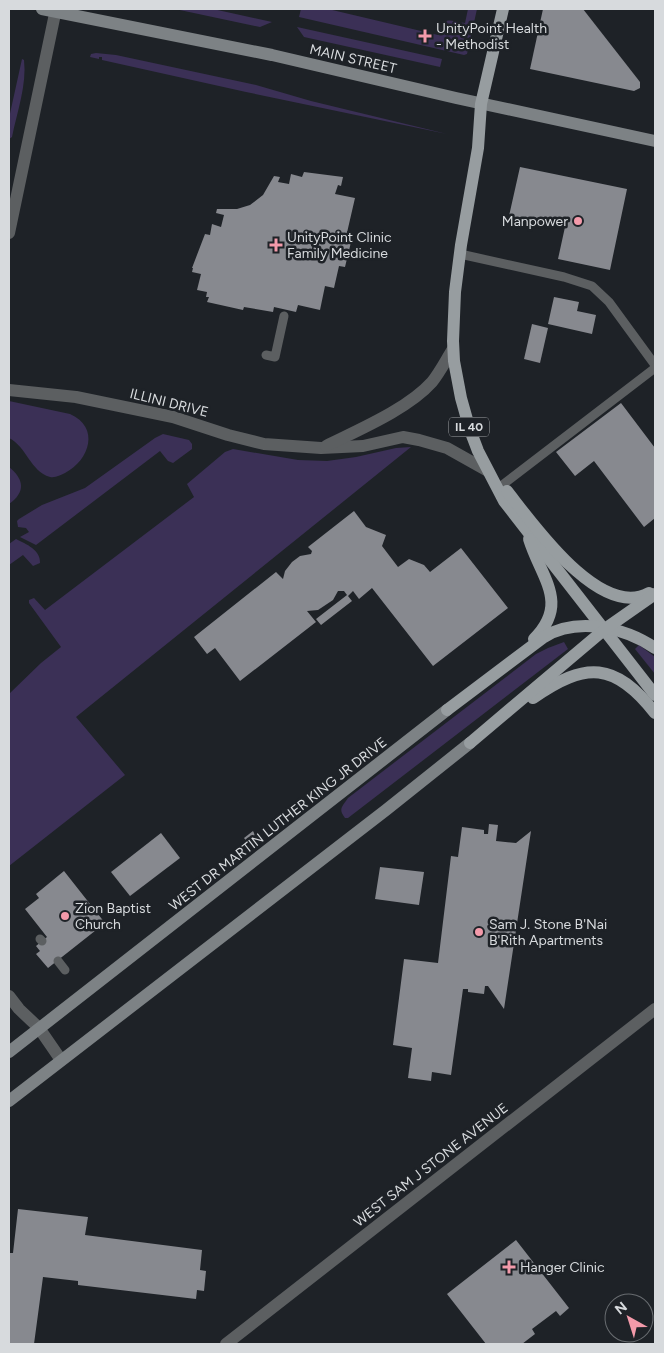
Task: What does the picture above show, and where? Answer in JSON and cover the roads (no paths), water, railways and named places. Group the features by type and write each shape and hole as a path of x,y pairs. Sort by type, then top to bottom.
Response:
{"main road":[{"name":"IL 40","path":"503,9 481,104 478,148 460,254 453,315 453,349 464,413 478,451 488,471 527,532 655,695"},
{"name":"MAIN STREET","path":"51,10 272,55 481,104 655,141"},
{"path":"499,486 566,561 578,573 603,591 616,596 636,598 645,595 655,588"},
{"path":"447,710 526,646 550,619 552,595 536,561 527,532"},
{"path":"9,1101 355,834 470,743 605,629 655,594"},
{"path":"447,710 552,632 567,627 596,626 630,634 655,648"},
{"path":"470,743 544,691 563,680 585,673 600,672 617,677 638,692 655,713"},
{"name":"WEST DR MARTIN LUTHER KING JR DRIVE","path":"9,1052 447,710"}],"street":[{"path":"9,233 51,10"},
{"path":"321,448 369,424 405,403 433,380 453,349"},
{"name":"ILLINI DRIVE","path":"9,390 76,397 163,415 264,444 321,448 362,446 404,437 448,448 488,471"},
{"path":"9,996 19,1009 39,1028 61,1060"},
{"name":"WEST SAM J STONE AVENUE","path":"226,1344 655,1009"}],"lane":[{"path":"460,254 564,276 592,286 609,302 655,367 499,486"},
{"path":"266,355 275,357 284,316"},
{"path":"58,961 65,970"}],"place":[{"name":"UnityPoint Health - Methodist","path":"425,36"},
{"name":"Manpower","path":"578,221"},
{"name":"UnityPoint Clinic Family Medicine","path":"276,245"},
{"name":"Zion Baptist Church","path":"65,916"},
{"name":"Sam J. Stone B'Nai B'Rith Apartments","path":"479,932"},
{"name":"Hanger Clinic","path":"509,1267"}]}
